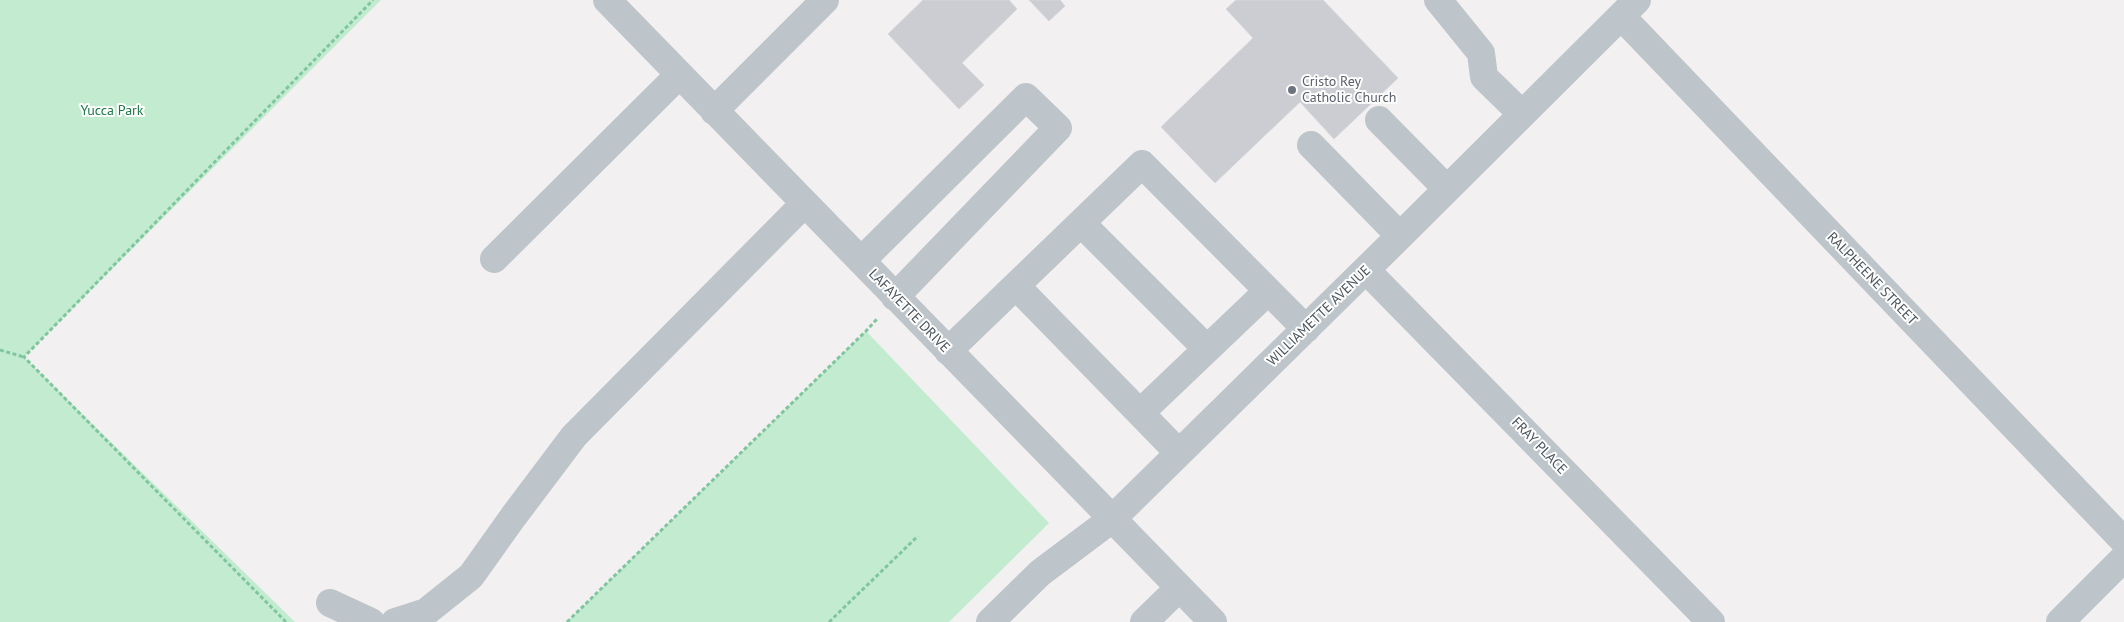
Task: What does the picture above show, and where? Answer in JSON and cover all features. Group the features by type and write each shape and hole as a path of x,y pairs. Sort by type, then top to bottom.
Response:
{"street":[{"name":"LAFAYETTE DRIVE","path":"607,0 1213,622"},
{"path":"714,111 825,0"},
{"path":"1438,0 1481,53 1484,77 1522,114"},
{"name":"WILLIAMETTE AVENUE","path":"990,622 1040,574 1112,519 1629,8"},
{"name":"RALPHEENE STREET","path":"1629,8 2124,541"},
{"path":"494,259 679,75"},
{"path":"861,261 1026,97 1058,128 895,297"},
{"path":"1379,120 1447,189"},
{"path":"1311,145 1400,236"},
{"path":"948,352 1142,164 1306,329"},
{"path":"395,622 426,612 471,576 574,436 804,204"},
{"path":"1081,223 1207,349"},
{"name":"FRAY PLACE","path":"1366,270 1711,622"},
{"path":"1016,286 1180,453"},
{"path":"1140,413 1268,291"},
{"path":"2060,622 2124,558"},
{"path":"1144,622 1179,588"},
{"path":"330,603 371,622"}],"path":[{"path":"24,358 373,0"},
{"path":"567,622 866,331 895,297"},
{"path":"0,350 24,358 286,622"},
{"path":"829,622 918,536"}],"green space":[{"name":"Yucca Park","path":"0,0 381,0 24,357 295,622 0,622"},
{"path":"866,331 1049,523 949,622 567,622"}],"building":[{"path":"923,0 1009,0 1017,9 962,63 984,85 959,109 888,34"},
{"path":"1029,0 1060,0 1065,6 1049,21"},
{"name":"Cristo Rey Catholic Church","path":"1236,0 1323,0 1398,78 1334,139 1300,102 1215,183 1161,127 1253,38 1226,9"}],"place":[{"name":"Cristo Rey Catholic Church","path":"1292,90"}]}
